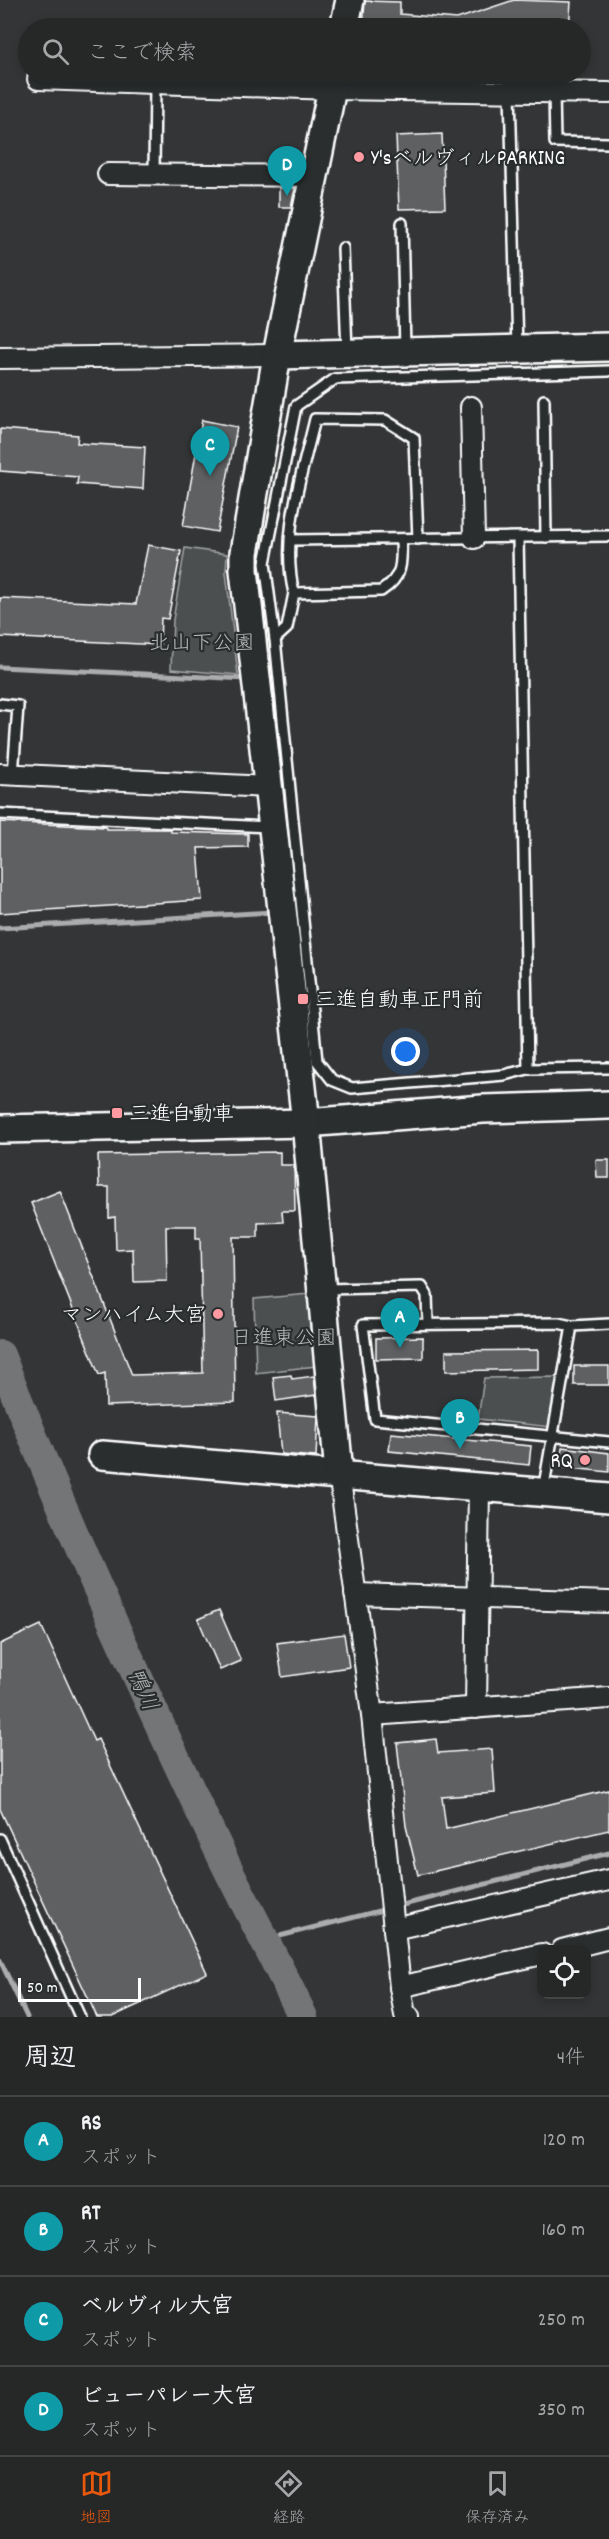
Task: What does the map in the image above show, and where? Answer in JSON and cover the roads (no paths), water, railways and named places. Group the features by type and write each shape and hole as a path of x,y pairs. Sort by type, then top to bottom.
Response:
{"street":[{"path":"346,18 350,0"},
{"path":"332,84 277,355 243,562 306,1123 339,1473 372,1715 400,1987 405,2015 409,2017"},
{"path":"381,84 510,92 609,93"},
{"path":"108,174 314,177"},
{"path":"0,358 405,354 609,347"},
{"path":"471,407 474,538"},
{"path":"6,775 269,788"},
{"path":"0,1129 306,1123 483,1109 609,1105"},
{"path":"102,1455 339,1473 609,1498"},
{"path":"476,1708 479,1486"},
{"path":"355,1594 609,1602"},
{"path":"372,1715 609,1698"},
{"path":"394,1929 609,1880"},
{"path":"582,1945 609,1938"},
{"path":"400,1987 537,1955"}],"lane":[{"path":"154,174 155,84"},
{"path":"510,92 517,350"},
{"path":"554,92 555,142 609,143"},
{"path":"402,223 405,354"},
{"path":"343,249 348,355"},
{"path":"609,371 335,379 296,406 265,563 275,639 317,1061 332,1080 352,1088 504,1076 528,1069 609,1068"},
{"path":"544,400 546,537"},
{"path":"275,639 287,628 294,593 290,576 292,518 315,419 385,420 414,438 418,539"},
{"path":"291,540 609,536"},
{"path":"518,538 528,1069"},
{"path":"294,593 381,591 399,577 402,555 401,539"},
{"path":"0,704 18,706 6,775"},
{"path":"0,814 273,827"},
{"path":"322,1289 422,1287 427,1295 428,1324"},
{"path":"609,1324 572,1326 558,1323 363,1325 375,1419 609,1442"},
{"path":"543,1492 572,1326"},
{"path":"0,1839 80,2017"}],"waterway":[{"path":"0,667 247,679"},
{"path":"0,928 273,912"},
{"name":"鴨川","path":"0,1355 80,1549 138,1677 227,1867 303,2017"},
{"path":"264,1940 609,1853"},
{"path":"0,1960 27,2017"}],"place":[{"name":"Y'sベルヴィルPARKING","path":"359,157"},
{"name":"ビューパレー大宮","path":"287,196"},
{"name":"ベルヴィル大宮","path":"210,476"},
{"name":"三進自動車正門前","path":"303,999"},
{"name":"三進自動車","path":"117,1113"},
{"name":"マンハイム大宮","path":"218,1314"},
{"name":"RS","path":"400,1348"},
{"name":"RT","path":"460,1449"},
{"name":"RQ","path":"585,1460"}],"park label":[{"name":"北山下公園","path":"202,642"},
{"name":"日進東公園","path":"284,1337"}]}
